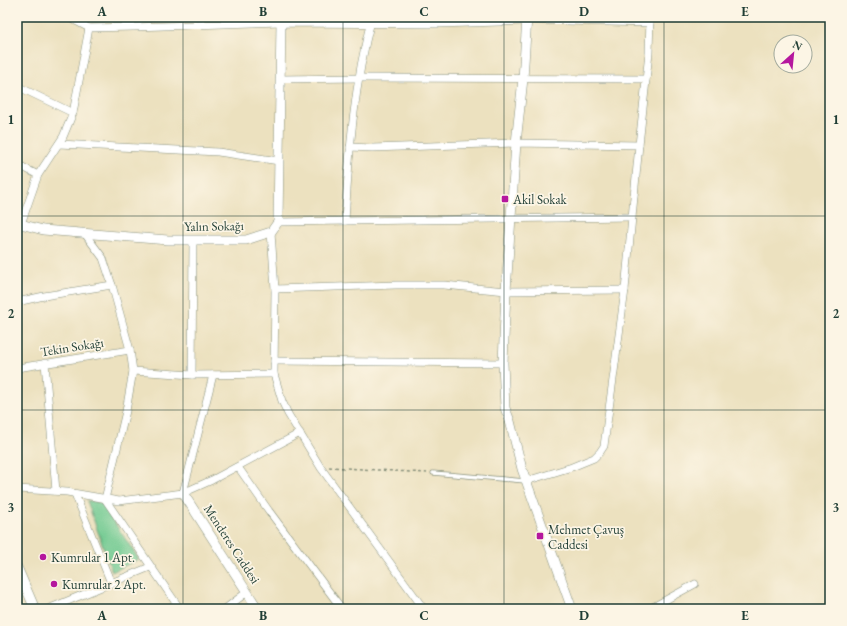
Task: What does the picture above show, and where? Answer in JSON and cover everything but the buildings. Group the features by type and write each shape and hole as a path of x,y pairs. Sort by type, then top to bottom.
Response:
{"street":[{"path":"68,17 90,28 371,20 438,23 527,19 650,20 649,53 625,290 604,446 594,458 572,467 526,481"},
{"path":"527,19 510,218 503,363 505,408 510,421 526,481 572,609"},
{"path":"345,221 350,147 360,78 371,20"},
{"path":"281,22 278,222 271,232 275,289 274,374 282,401 321,468 424,609"},
{"path":"18,223 38,175 59,144 73,114 90,28"},
{"path":"280,79 646,79"},
{"path":"17,86 73,114"},
{"path":"350,147 372,148 516,143 639,145"},
{"path":"59,144 218,152 279,162"},
{"path":"17,164 38,175"},
{"path":"278,222 632,217"},
{"name":"Yalın Sokağı","path":"18,223 43,230 168,240 246,240 271,232"},
{"path":"85,234 103,258 130,350 133,371 126,411 105,499 180,609"},
{"path":"192,375 193,240"},
{"path":"17,302 112,285"},
{"path":"275,289 444,285 506,291 625,290"},
{"name":"Tekin Sokağı","path":"17,368 130,350"},
{"path":"274,361 503,363"},
{"path":"45,363 56,491"},
{"path":"133,371 192,375 274,374"},
{"path":"183,493 213,375"},
{"path":"17,489 56,491 119,501 183,493 238,467 300,433"},
{"path":"238,467 342,609"},
{"name":"Menderes Caddesi","path":"183,493 258,609"},
{"path":"75,494 111,584"},
{"path":"17,567 35,609"},
{"path":"48,609 150,567"},
{"path":"649,609 695,584"},
{"path":"224,609 247,592"}],"lane":[{"path":"433,473 526,481"}],"path":[{"path":"321,468 328,467 433,473"}],"green space":[{"path":"83,17 320,17 92,21"},
{"path":"87,501 96,501 102,504 139,559 112,572"}],"place":[{"name":"Akil Sokak","path":"505,199"},
{"name":"Mehmet Çavuş Caddesi","path":"540,536"},
{"name":"Kumrular 1 Apt.","path":"43,557"},
{"name":"Kumrular 2 Apt.","path":"54,584"}]}
